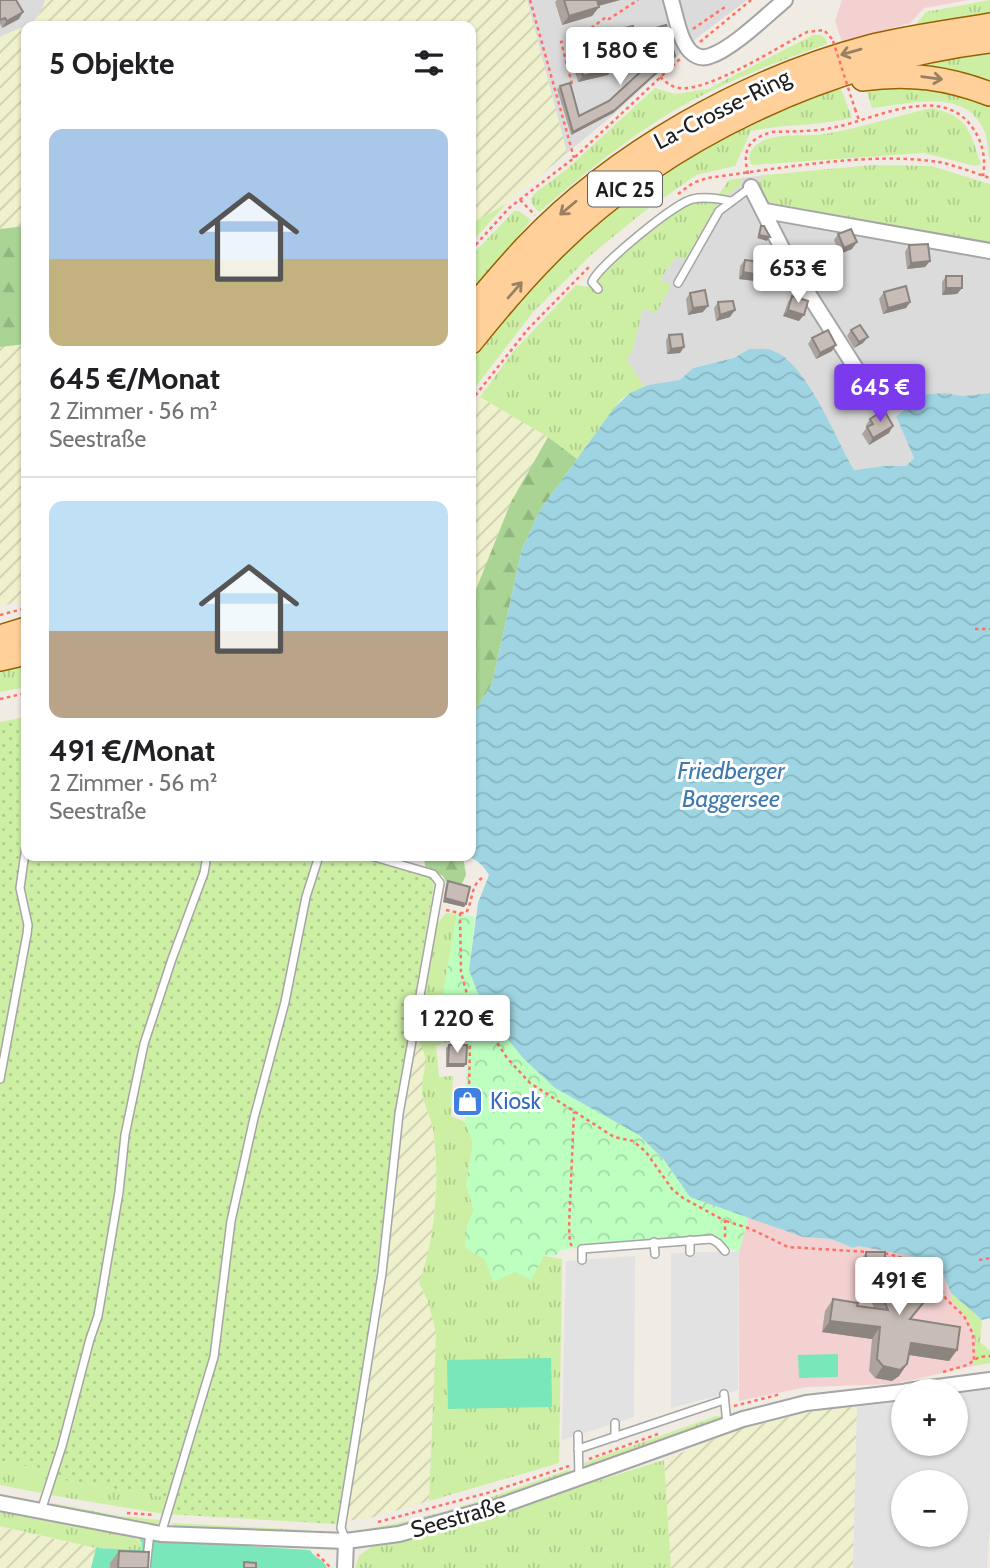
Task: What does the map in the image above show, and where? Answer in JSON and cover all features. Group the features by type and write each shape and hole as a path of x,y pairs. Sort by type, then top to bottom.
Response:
{"main road":[{"name":"La-Crosse-Ring","path":"476,304 528,245 561,213 616,169 677,130 752,89 814,64 892,42 990,25"},
{"name":"AIC 25","path":"815,86 846,71 876,63 953,46 990,41"},
{"path":"815,86 905,75 949,81 990,94"},
{"name":"La-Crosse-Ring","path":"476,336 549,253 608,201 694,142 782,97 815,86"},
{"path":"0,637 21,631"},
{"path":"0,660 21,654"}],"street":[{"path":"671,0 686,44 698,57 708,58 723,50 785,0"},
{"path":"751,187 792,268 874,397"},
{"path":"765,211 990,251"},
{"name":"Seestraße","path":"968,1383 990,1380"},
{"name":"Seestraße","path":"0,1503 155,1533 346,1541 399,1534 500,1506 727,1424 806,1403 875,1400 891,1396"},
{"path":"345,1568 346,1541"}],"lane":[{"path":"678,283 719,211 751,187"},
{"path":"598,289 592,282 594,276 647,229 680,205 691,199 731,201"},
{"path":"0,1079 28,925 20,888 24,861"},
{"path":"41,1511 98,1317 119,1192 125,1135 144,1044 206,861"},
{"path":"146,1568 155,1533 214,1357 231,1221 254,1118 285,1002 306,897 317,861"},
{"path":"346,1541 341,1528 348,1473 382,1273 392,1166 413,1028 440,883 433,874 388,861"},
{"path":"582,1260 582,1249 654,1242 711,1239 726,1251"},
{"path":"690,1240 690,1252"},
{"path":"654,1242 655,1255"},
{"path":"615,1246 616,1258"},
{"path":"578,1449 690,1412 724,1397 727,1424"},
{"path":"690,1403 690,1412"},
{"path":"654,1412 654,1423"},
{"path":"615,1423 615,1437"},
{"path":"578,1434 579,1478"}],"path":[{"path":"530,0 574,158"},
{"path":"572,84 561,42 582,35 606,17 609,19 638,0"},
{"path":"686,44 751,0"},
{"path":"686,44 725,7"},
{"path":"660,77 670,85 689,88 714,81 807,32 824,30 831,35 859,121"},
{"name":"La-Crosse-Ring","path":"476,244 509,208 574,158 660,77 686,44"},
{"path":"751,187 744,159 752,142 762,135 835,127 931,105 954,110 964,116 979,137 985,164 983,176 990,178"},
{"path":"520,200 536,216"},
{"path":"0,615 21,609"},
{"path":"975,629 990,629"},
{"path":"0,699 21,694"},
{"path":"448,910 466,914 475,885 482,878"},
{"path":"460,913 461,972 468,998 507,1058 530,1083 614,1137 633,1141 646,1152 672,1189 725,1221 751,1229 789,1247 886,1253 907,1259 926,1270 946,1299 964,1316 972,1334 974,1360"},
{"path":"413,1028 470,1040 490,1034"},
{"path":"469,1091 470,1040"},
{"path":"574,1112 570,1243 574,1248 582,1249"},
{"path":"725,1221 726,1251"},
{"path":"979,1260 990,1258"}],"shaded area":[{"path":"0,0 45,0 42,10 34,21 21,21 21,28 0,37"},
{"path":"527,0 747,0 698,37 567,153"},
{"path":"842,0 969,0 924,8 910,23 842,42 835,21"},
{"path":"766,175 758,180 765,198 990,244 990,393 964,396 927,394 896,415 914,458 906,466 853,470 806,381 749,349 734,358 693,368 680,380 644,387 625,358 632,351 643,308 670,285 660,279 678,255 685,260 720,200 742,184 742,178"},
{"path":"749,1216 803,1237 831,1239 853,1248 858,1246 926,1259 944,1274 951,1300 967,1316 975,1335 976,1355 973,1366 916,1379 891,1379 891,1384 807,1387 739,1401 739,1252"},
{"path":"739,1252 738,1390 671,1408 671,1254"},
{"path":"635,1256 634,1417 562,1440 566,1261"},
{"path":"990,1385 990,1528 987,1568 853,1568 857,1407 891,1403 891,1456 968,1456 968,1390"}],"green space":[{"path":"45,0 527,0 567,153 506,204 476,221 476,21 34,21 42,10"},
{"path":"990,0 990,15 911,30 926,12"},
{"path":"21,28 21,227 0,229 0,37"},
{"path":"813,35 821,35 827,44 748,74 691,101 620,146 539,212 531,203 534,194 567,169 655,88 675,94 708,89"},
{"path":"990,51 990,89 906,69 923,61"},
{"path":"911,88 972,95 990,106 990,160 985,133 977,118 965,109 936,101 872,108 867,92"},
{"path":"841,89 852,118 751,131 735,166 696,175 642,213 591,255 533,312 476,386 476,350 534,285 602,220 677,164 718,139 800,100"},
{"path":"932,108 961,121 970,134 981,164 975,166 924,153 752,165 750,162 752,150 766,140 838,131"},
{"path":"872,165 931,166 990,184 990,244 774,204 765,198 758,180 766,175"},
{"path":"742,178 742,184 720,200 685,260 677,256 660,279 671,285 656,313 643,309 632,352 626,358 644,387 621,399 577,459 548,437 480,397 513,352 576,285 587,287 645,236 689,203 713,202 729,180"},
{"path":"506,204 476,237 476,221"},
{"path":"514,211 519,211 531,220 476,291 476,251"},
{"path":"21,227 21,345 0,347 0,229"},
{"path":"21,345 21,601 0,606 0,347"},
{"path":"480,397 548,437 511,502 476,590 476,402"},
{"path":"548,437 577,459 540,510 522,549 492,684 476,709 476,590 511,502"},
{"path":"21,663 21,688 0,692 0,668"},
{"path":"21,718 21,861 372,861 435,879 395,1117 371,1319 337,1524 164,1514 169,1498 58,1479 49,1470 0,1462 0,722"},
{"path":"424,861 464,861 466,875 461,886 446,882 443,876 425,866"},
{"path":"446,913 457,914 444,988 444,1025 453,1028 451,1041 436,1046 439,1077 453,1076 451,1116 465,1122 473,1143 466,1185 474,1210 467,1226 544,1256 562,1259 559,1463 429,1501 436,1333 428,1301 419,1283 433,1227 436,1168 433,1129 422,1089 424,1055 416,1037 437,924"},
{"path":"457,914 475,917 469,970 555,1088 639,1135 664,1160 690,1197 749,1216 739,1252 711,1239 574,1248 561,1250 556,1255 544,1256 531,1280 515,1272 493,1282 485,1259 465,1248 467,1226 474,1210 466,1185 473,1143 465,1122 468,1034 444,1025 444,988"},
{"path":"416,1037 426,1053 423,1096 433,1128 436,1174 434,1223 419,1283 428,1301 436,1333 429,1501 374,1517 347,1521 388,1268 392,1204"},
{"path":"951,1293 982,1320 980,1342 990,1351 990,1363 973,1366 975,1337 969,1322 951,1300"},
{"path":"838,1354 838,1377 799,1378 798,1355"},
{"path":"551,1358 552,1407 448,1409 447,1360"},
{"path":"857,1407 853,1568 671,1568 664,1460 739,1429 827,1408"},
{"path":"721,1416 721,1421 586,1471 584,1463"},
{"path":"664,1460 671,1568 355,1568 359,1556 371,1547 422,1536"},
{"path":"0,1462 49,1470 41,1493 0,1485"},
{"path":"570,1469 566,1476 442,1517 373,1532 346,1532 403,1522 460,1507"},
{"path":"56,1477 170,1498 164,1514 50,1495"},
{"path":"52,1503 120,1516 160,1520 157,1525 151,1526 54,1508"},
{"path":"0,1511 133,1537 142,1543 142,1550 96,1548 0,1526"},
{"path":"171,1523 310,1530 311,1531 176,1528"},
{"path":"0,1527 96,1548 91,1568 0,1568"},
{"path":"139,1539 310,1550 327,1568 91,1568 96,1548 142,1550"}],"water":[{"name":"Friedberger Baggersee","path":"749,349 771,350 784,357 808,384 854,470 906,466 914,458 896,416 927,394 964,396 990,393 990,1318 982,1320 951,1293 943,1274 926,1259 858,1246 853,1248 831,1239 803,1237 690,1197 664,1160 639,1135 555,1088 523,1058 502,1032 477,991 469,970 478,903 489,875 476,860 476,709 492,684 522,549 540,510 614,408 630,393 648,385 680,380 693,368 734,358"}],"building":[{"path":"1,0 16,0 23,12 7,21 5,18 0,20"},
{"path":"564,0 597,0 599,7 569,16"},
{"path":"666,25 675,56 615,110 573,132 560,86 570,83 579,116 609,101 666,48 661,49 656,28"},
{"path":"633,26 640,52 610,59 612,69 583,76 576,50 605,44 603,33"},
{"path":"761,226 764,226 770,237 759,235"},
{"path":"851,229 857,242 844,248 838,234"},
{"path":"928,244 930,261 911,263 909,245"},
{"path":"745,260 761,262 760,275 743,272"},
{"path":"946,276 962,276 962,288 946,288"},
{"path":"906,286 910,302 888,308 884,292"},
{"path":"705,290 708,306 693,308 690,293"},
{"path":"792,296 808,301 804,315 788,310"},
{"path":"733,301 735,310 720,315 718,302"},
{"path":"860,325 868,337 859,342 851,330"},
{"path":"828,330 836,345 820,353 812,338"},
{"path":"682,334 684,347 671,349 669,335"},
{"path":"855,374 868,394 852,404 839,384"},
{"path":"884,410 893,426 873,438 867,427 873,424 870,419"},
{"path":"448,881 470,887 466,904 445,898"},
{"path":"449,1045 467,1045 466,1064 448,1064"},
{"name":"Kiosk","path":"461,1089 479,1090 478,1106 460,1105"},
{"path":"866,1252 885,1252 885,1272 866,1272"},
{"path":"892,1264 923,1269 932,1292 910,1319 960,1327 957,1350 911,1343 907,1364 900,1370 883,1366 877,1359 880,1327 830,1321 833,1299 858,1303 857,1306 888,1310 877,1283"},
{"path":"119,1551 149,1552 148,1568 118,1568"},
{"path":"244,1562 256,1563 256,1568 244,1568"}],"place":[{"name":"Kiosk","path":"467,1101"}]}
